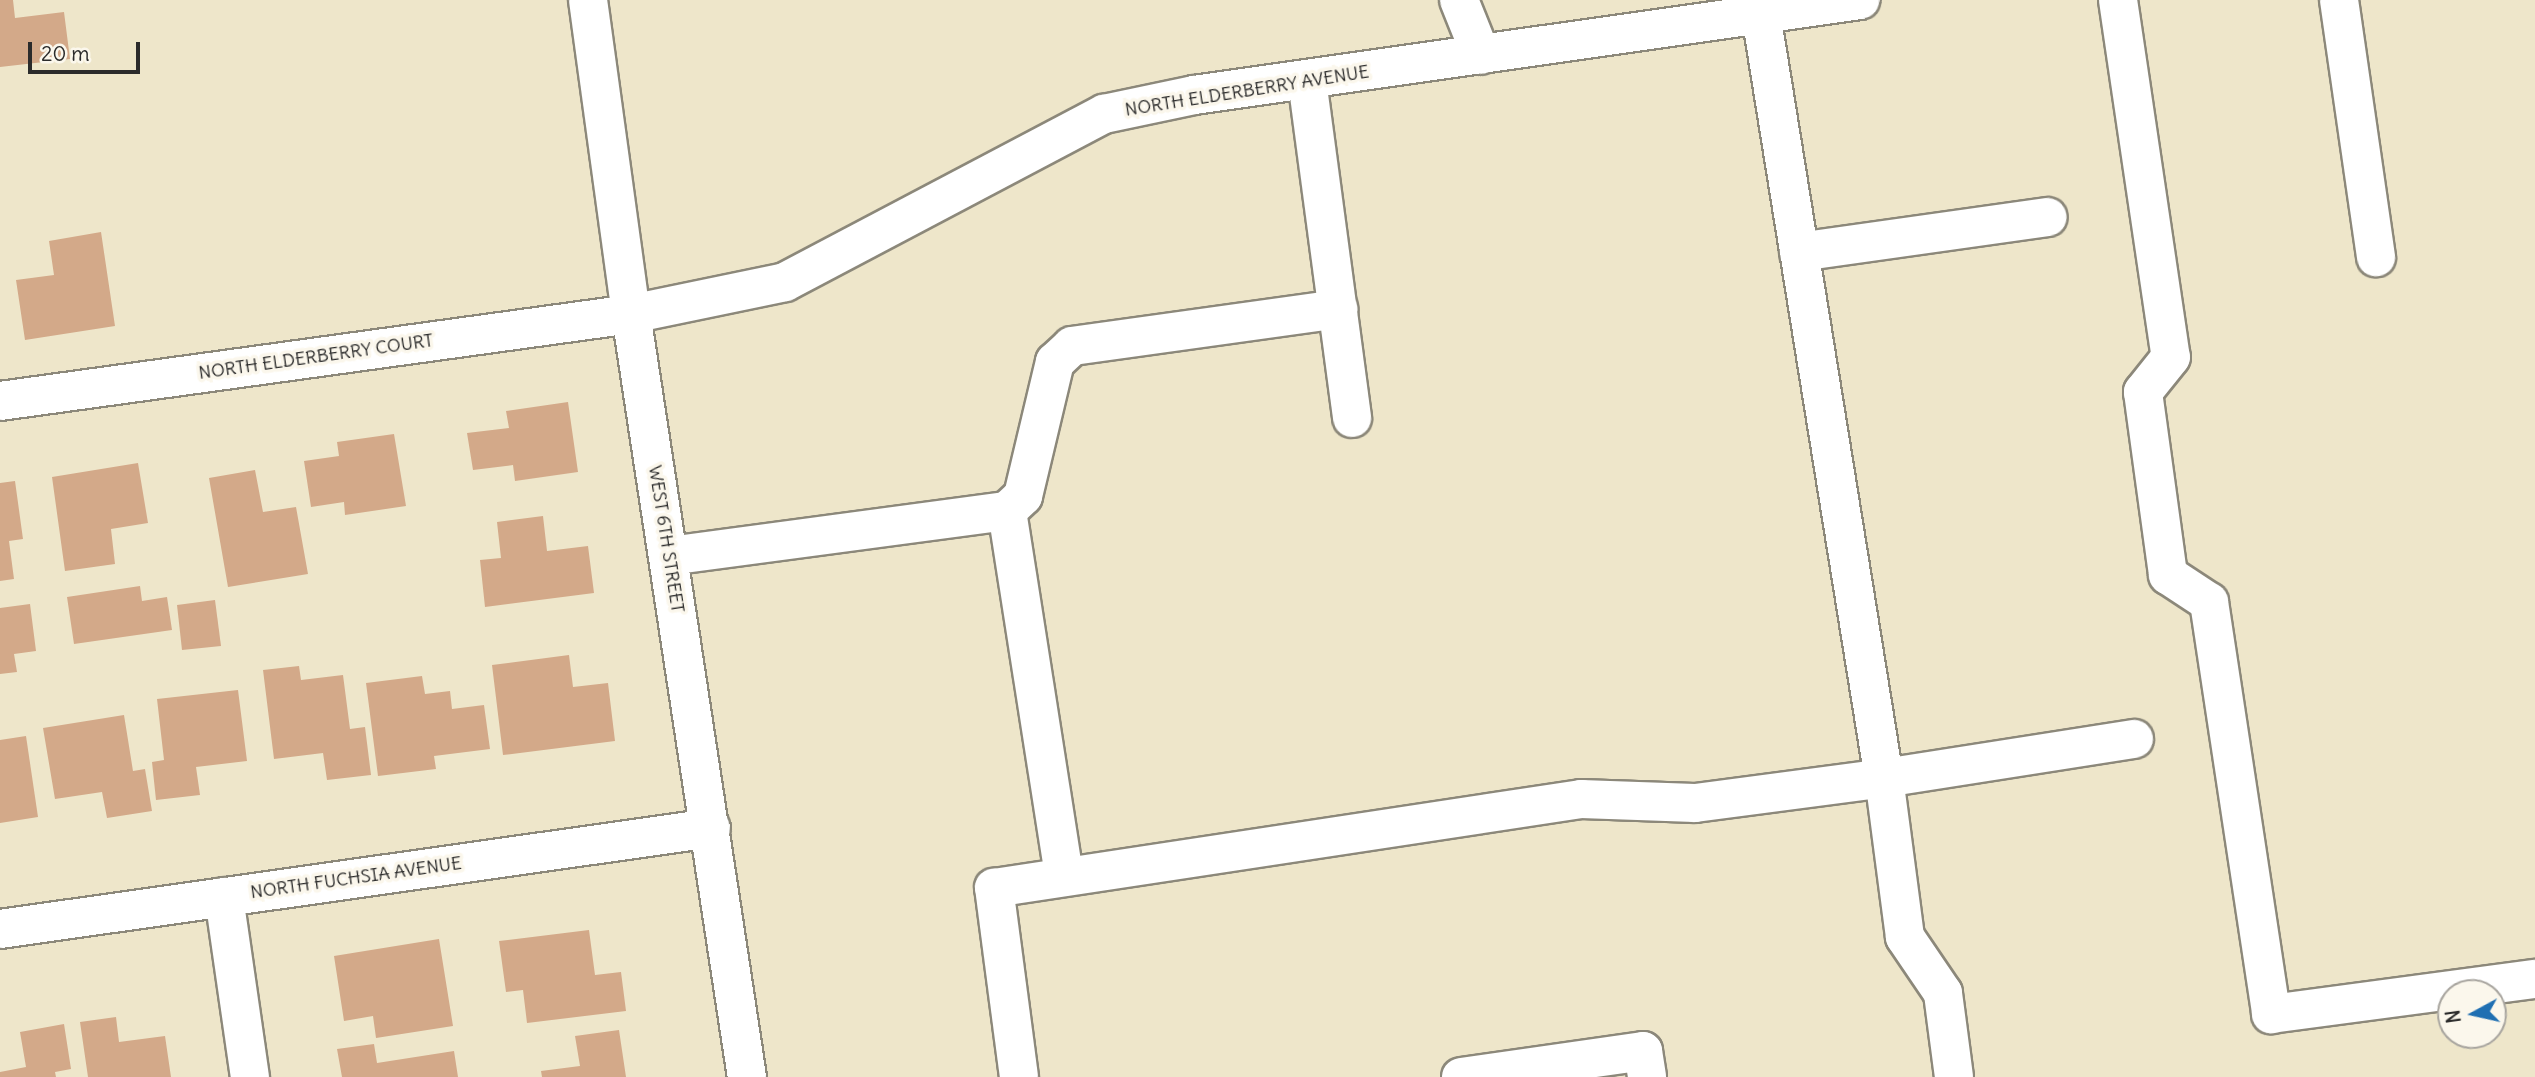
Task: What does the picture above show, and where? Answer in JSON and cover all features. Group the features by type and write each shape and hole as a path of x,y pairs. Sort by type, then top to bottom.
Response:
{"street":[{"name":"WEST 6TH STREET","path":"588,0 631,314 747,1077"},
{"path":"1459,0 1481,55"},
{"name":"NORTH ELDERBERRY AVENUE","path":"631,314 785,282 1104,114 1194,96 1860,0"},
{"path":"2118,0 2171,357 2143,392 2168,575 2209,602 2271,1014 2535,979"},
{"path":"2339,0 2376,257"},
{"path":"1761,14 1884,778 1905,937 1943,993 1954,1077"},
{"path":"1307,79 1352,418"},
{"path":"1799,252 2048,217"},
{"path":"669,556 1007,510 1023,496 1055,362 1072,346 1338,309"},
{"name":"NORTH ELDERBERRY COURT","path":"0,401 631,314"},
{"path":"1007,510 1064,877"},
{"path":"1019,1077 994,888 1581,799 1695,803 1884,778 2134,739"},
{"name":"NORTH FUCHSIA AVENUE","path":"0,929 711,828"},
{"path":"224,897 250,1077"},
{"path":"1461,1077 1645,1064"}],"building":[{"path":"0,0 13,0 15,18 64,12 70,59 0,67"},
{"path":"101,232 115,326 25,340 16,280 54,275 49,241"},
{"path":"568,402 578,472 515,481 513,465 473,470 467,433 509,428 506,411"},
{"path":"394,434 406,506 345,515 344,502 311,507 304,461 339,456 337,442"},
{"path":"138,463 148,523 111,529 115,564 65,571 52,477"},
{"path":"255,470 263,512 296,507 308,574 228,587 209,478"},
{"path":"15,481 23,539 9,541 14,579 0,581 0,483"},
{"path":"543,516 547,551 588,546 594,593 485,607 480,560 501,558 497,522"},
{"path":"140,586 142,601 167,597 172,630 74,644 67,597"},
{"path":"215,600 221,646 182,650 177,605"},
{"path":"30,604 36,651 14,654 17,672 0,674 0,608"},
{"path":"569,655 573,687 608,683 615,741 503,755 492,665"},
{"path":"299,666 301,680 343,675 350,729 365,727 371,775 327,780 323,753 274,759 263,670"},
{"path":"422,676 425,694 450,691 452,709 484,705 490,749 434,756 436,769 378,776 366,683"},
{"path":"238,690 247,761 196,767 200,795 156,800 152,762 164,760 157,699"},
{"path":"124,715 133,771 145,769 152,811 107,818 102,792 55,799 43,728"},
{"path":"26,736 38,817 0,823 0,740"},
{"path":"589,930 595,975 621,972 626,1011 527,1023 523,990 506,992 499,941"},
{"path":"439,939 453,1026 376,1038 373,1016 344,1021 334,956"},
{"path":"116,1017 119,1042 165,1036 171,1077 88,1077 80,1022"},
{"path":"64,1024 71,1069 55,1072 56,1077 0,1077 0,1072 26,1067 20,1032"},
{"path":"619,1030 626,1077 542,1077 541,1071 580,1066 575,1036"},
{"path":"374,1044 377,1063 454,1051 458,1077 342,1077 337,1049"}]}
